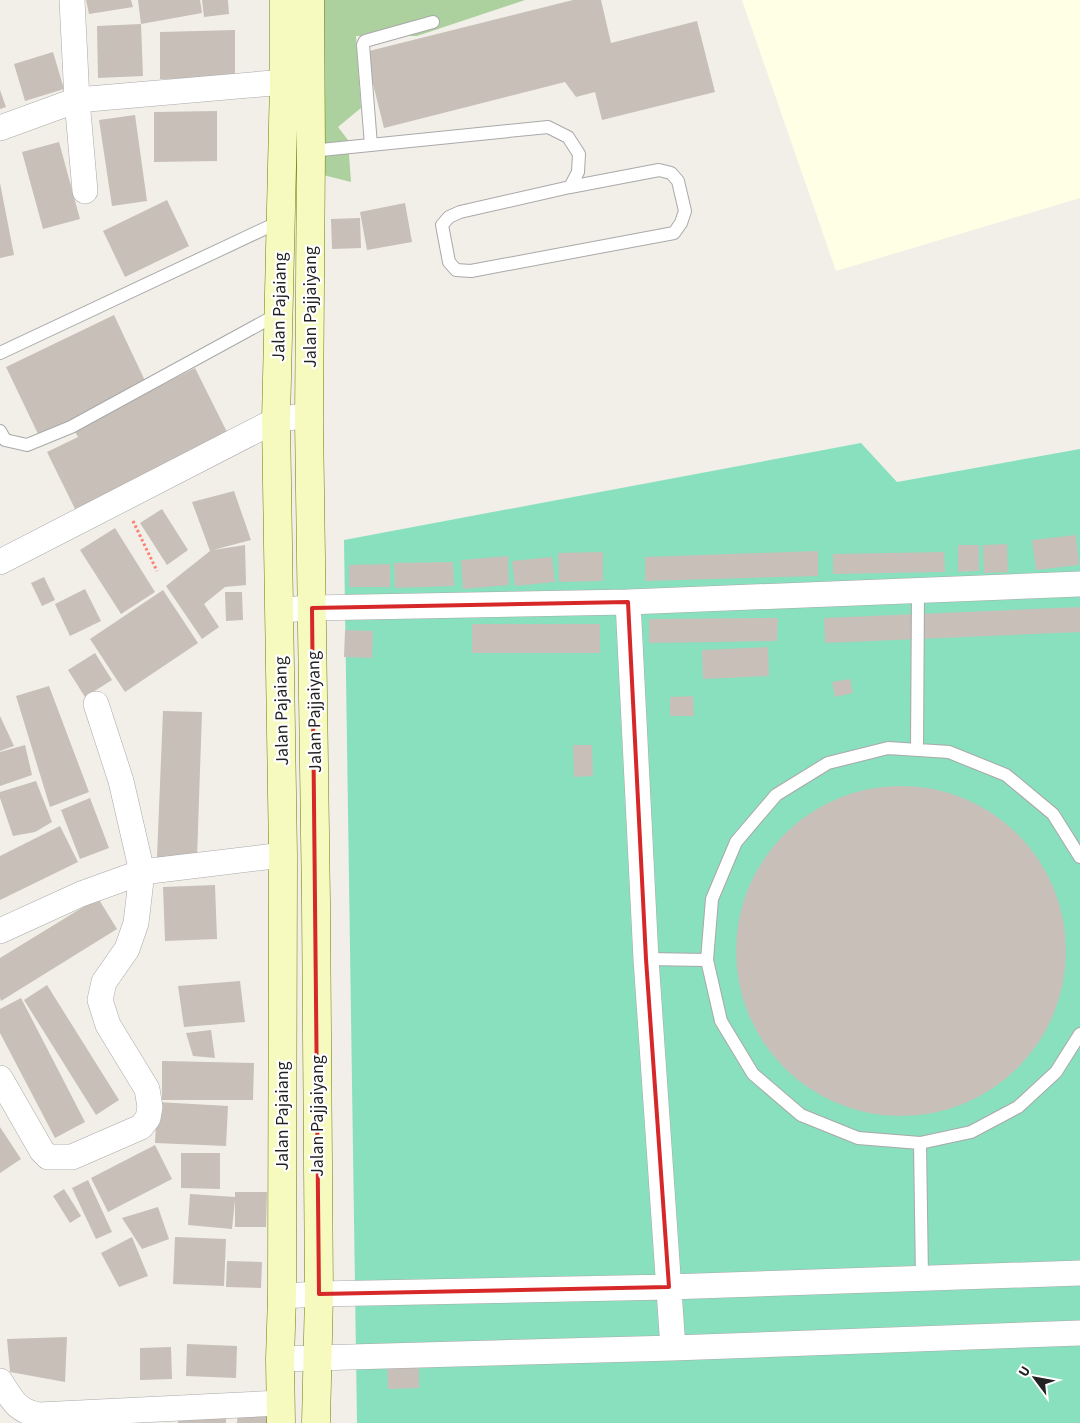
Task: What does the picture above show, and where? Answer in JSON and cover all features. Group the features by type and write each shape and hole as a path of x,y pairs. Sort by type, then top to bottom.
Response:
{"main road":[{"name":"Jalan Pajaiang","path":"281,1413 283,855 276,420 284,82 284,0"},
{"name":"Jalan Pajjaiyang","path":"310,0 309,415 319,1294 316,1423"}],"street":[{"path":"72,0 77,100 85,191"},
{"path":"0,128 77,100 284,82"},
{"path":"0,562 276,420 309,415"},
{"path":"280,610 628,602 1080,584"},
{"path":"628,602 646,959 673,1348"},
{"path":"0,1078 42,1151 48,1157 72,1157 141,1127 148,1118 150,1107 147,1089 108,1025 100,1000 104,982 126,949 136,923 142,872 121,781 96,704"},
{"path":"0,930 81,894 142,872 283,855"},
{"path":"282,1296 668,1287 1080,1273"},
{"path":"280,1360 318,1357 673,1348 1080,1333"},
{"path":"0,1381 19,1408 39,1416 281,1413"}],"lane":[{"path":"371,144 363,46 365,41 433,22"},
{"path":"311,151 548,127 568,136 579,154 578,172 570,187 460,212 449,217 442,225 449,262 456,270 470,272 674,233 681,223 685,211 678,181 672,173 659,170 570,187"},
{"path":"0,353 280,221"},
{"path":"0,431 4,440 27,445 62,431 278,314"},
{"path":"917,750 918,590"},
{"path":"1080,857 1053,814 1006,775 949,752 888,748 828,763 776,796 736,842 712,899 707,960 721,1021 753,1074 801,1115 858,1138 920,1143 971,1132 1018,1107 1056,1072 1080,1034"},
{"path":"646,959 707,960"},
{"path":"920,1143 922,1278"}],"path":[{"path":"123,500 157,570"}],"highlighted area":[{"path":"628,602 646,959 669,1287 319,1294 312,608"}],"shaded area":[{"path":"742,0 1080,0 1080,198 836,271"}],"green space":[{"path":"309,0 525,0 417,36 356,36 361,108 338,127 348,140 351,182 311,172"},
{"path":"861,443 897,482 1080,449 1080,1423 357,1423 344,540"}],"building":[{"path":"86,0 131,0 133,7 89,14"},
{"path":"138,0 200,0 202,13 141,24"},
{"path":"202,0 228,0 229,14 204,17"},
{"path":"573,0 601,0 611,43 697,21 715,92 602,120 595,92 576,97 565,82 384,128 365,52"},
{"path":"141,24 143,76 98,78 97,26"},
{"path":"235,30 235,78 160,79 160,32"},
{"path":"53,52 64,89 25,101 14,64"},
{"path":"0,90 6,107 0,109"},
{"path":"217,111 217,161 154,162 154,112"},
{"path":"135,115 147,201 112,206 99,120"},
{"path":"59,142 80,219 43,229 22,152"},
{"path":"0,183 14,255 0,258"},
{"path":"167,200 189,246 125,277 103,231"},
{"path":"405,203 412,242 367,250 360,212"},
{"path":"360,218 361,248 332,249 331,219"},
{"path":"114,315 147,385 39,436 6,367"},
{"path":"195,368 229,436 77,513 47,452 78,437 74,430"},
{"path":"234,491 251,540 213,550 245,545 246,585 225,587 204,604 219,627 202,639 166,586 210,551 192,502"},
{"path":"162,509 188,550 167,565 140,523"},
{"path":"115,528 155,592 121,614 80,550"},
{"path":"1076,535 1079,565 1036,570 1032,540"},
{"path":"1007,544 1008,572 984,573 983,545"},
{"path":"958,545 979,545 979,571 958,572"},
{"path":"818,551 818,576 645,581 645,557"},
{"path":"603,552 603,581 559,582 558,553"},
{"path":"944,552 945,572 833,574 833,554"},
{"path":"508,556 509,585 463,589 461,560"},
{"path":"552,557 555,582 515,586 512,561"},
{"path":"453,562 454,586 395,588 394,563"},
{"path":"390,564 390,587 349,587 349,565"},
{"path":"44,577 55,600 42,606 31,583"},
{"path":"85,589 101,621 70,636 55,604"},
{"path":"163,590 198,643 125,692 90,639"},
{"path":"225,592 242,592 243,620 226,621"},
{"path":"1080,607 1080,632 825,643 824,618"},
{"path":"778,618 777,641 649,643 649,619"},
{"path":"472,624 600,624 600,653 472,653"},
{"path":"345,630 373,631 372,658 344,657"},
{"path":"768,647 769,676 703,679 702,650"},
{"path":"95,653 112,680 85,697 68,670"},
{"path":"850,679 853,693 835,697 832,682"},
{"path":"49,686 89,792 50,807 16,696"},
{"path":"693,696 694,716 670,716 670,697"},
{"path":"163,711 202,712 197,858 157,857"},
{"path":"0,716 14,746 0,751"},
{"path":"25,745 32,775 0,786 0,752"},
{"path":"573,745 592,745 593,776 574,777"},
{"path":"36,781 52,822 35,832 13,836 0,798 0,792"},
{"path":"901,786 933,790 964,799 992,814 1017,835 1038,860 1053,888 1062,919 1066,951 1062,983 1053,1014 1038,1042 1017,1067 992,1088 964,1103 933,1112 901,1116 869,1112 838,1103 810,1088 785,1067 764,1042 749,1014 740,983 736,951 740,919 749,888 764,860 785,835 810,814 838,799 869,790"},
{"path":"90,798 109,848 80,859 61,810"},
{"path":"60,826 78,862 0,900 0,856"},
{"path":"215,885 217,939 165,941 163,887"},
{"path":"98,898 117,929 1,1001 0,958"},
{"path":"240,981 245,1022 184,1027 178,986"},
{"path":"47,985 119,1100 96,1115 24,1000"},
{"path":"21,998 85,1122 55,1138 0,1033 0,1009"},
{"path":"211,1030 215,1058 193,1056 186,1033"},
{"path":"162,1061 254,1063 253,1100 162,1100"},
{"path":"157,1102 228,1106 226,1146 155,1143"},
{"path":"0,1127 21,1159 0,1173"},
{"path":"155,1145 172,1179 108,1212 91,1178"},
{"path":"181,1153 220,1153 220,1189 181,1188"},
{"path":"88,1180 112,1232 96,1239 72,1188"},
{"path":"64,1189 81,1216 70,1223 53,1196"},
{"path":"235,1192 267,1192 266,1227 235,1227 235,1200 232,1229 188,1225 190,1194 235,1197"},
{"path":"158,1207 169,1239 142,1249 122,1218"},
{"path":"132,1237 148,1276 119,1287 101,1253"},
{"path":"175,1237 226,1239 224,1286 173,1284"},
{"path":"227,1261 262,1262 261,1288 226,1287"},
{"path":"67,1337 65,1382 10,1372 7,1339"},
{"path":"187,1344 237,1346 236,1378 186,1376"},
{"path":"171,1347 172,1379 140,1380 140,1348"},
{"path":"419,1362 419,1388 388,1389 387,1363"},
{"path":"238,1408 271,1410 270,1423 237,1423"},
{"path":"226,1415 226,1423 178,1423 178,1416"}]}
